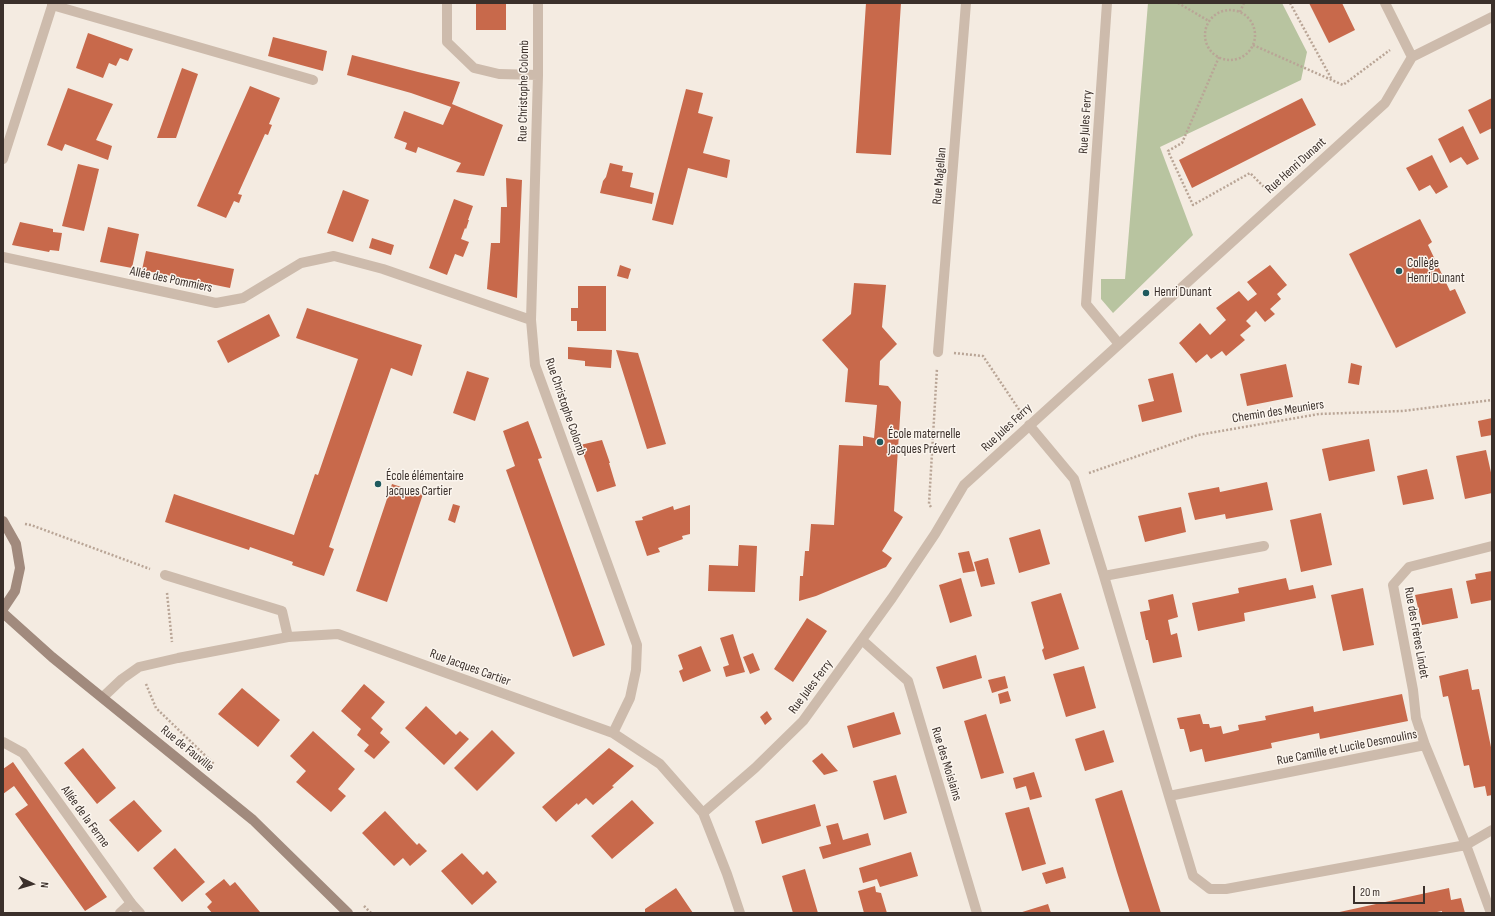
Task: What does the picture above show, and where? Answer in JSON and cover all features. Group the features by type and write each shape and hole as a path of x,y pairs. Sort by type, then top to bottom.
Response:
{"main road":[{"path":"3,521 16,544 20,568 15,591 3,609"},
{"name":"Rue de Fauville","path":"3,613 52,657 254,820 348,913"}],"street":[{"path":"447,3 447,42 474,68 499,74 538,75"},
{"name":"Rue Christophe Colomb","path":"538,3 538,75 531,320 535,365 637,645 636,670 630,698 613,732"},
{"name":"Rue Magellan","path":"938,352 966,3"},
{"name":"Rue Jules Ferry","path":"703,813 755,768 803,721 862,640 942,521 964,485 1119,344 1086,304 1108,3"},
{"path":"1385,3 1412,57 1492,17"},
{"path":"3,158 52,4 313,80"},
{"name":"Rue Henri Dunant","path":"1119,344 1385,103 1412,57"},
{"name":"Allée des Pommiers","path":"3,257 216,303 243,298 301,263 334,256 382,269 531,320"},
{"path":"1029,425 1074,479 1193,876 1210,889 1226,890 1466,845 1492,830"},
{"path":"1104,576 1264,546"},
{"name":"Rue des Frères Lindet","path":"1424,745 1416,718 1413,690 1392,585 1409,567 1492,546"},
{"path":"165,575 282,611 288,637"},
{"name":"Rue Jacques Cartier","path":"103,698 122,679 139,667 288,637 338,634 613,732 660,764 703,813 727,874 740,913"},
{"name":"Rue des Moislains","path":"862,640 908,681 977,913"},
{"name":"Allée de la Ferme","path":"3,742 23,753 131,903 140,913"},
{"name":"Rue Camille et Lucile Desmoulins","path":"1169,796 1424,745 1466,845 1492,913"},
{"path":"120,913 131,903"}],"path":[{"path":"1178,3 1210,21"},
{"path":"1240,12 1244,3"},
{"path":"1290,3 1331,79"},
{"path":"1232,10 1240,12 1247,17 1252,24 1255,32 1253,45 1246,54 1241,57 1230,60 1219,57 1213,53 1206,42 1206,28 1215,15 1223,11 1232,10"},
{"path":"1253,45 1343,85 1403,40"},
{"path":"1219,57 1182,143 1168,151 1193,205 1250,173 1277,200"},
{"path":"942,521 929,504 938,352 983,356 1029,425"},
{"name":"Chemin des Meuniers","path":"1074,479 1198,435 1319,414 1402,411 1492,400"},
{"path":"31,525 165,575 170,638"}],"green space":[{"path":"1148,3 1282,3 1307,52 1301,80 1160,147 1193,235 1113,313 1101,299 1101,279 1125,279"}],"building":[{"path":"476,3 506,3 506,30 476,30"},
{"path":"866,3 901,3 891,155 856,153"},
{"path":"1309,3 1342,3 1355,30 1329,43"},
{"path":"88,33 133,49 128,61 120,58 116,66 109,63 103,78 76,68"},
{"path":"273,37 327,51 323,71 268,56"},
{"path":"352,55 460,82 452,104 503,125 484,176 456,172 461,163 418,147 416,153 405,149 407,143 394,138 404,111 443,125 451,107 411,93 347,75"},
{"path":"182,68 198,74 176,138 157,138"},
{"path":"250,86 280,98 269,124 272,125 268,135 265,134 238,194 242,195 239,203 234,201 226,218 197,206"},
{"path":"68,88 113,104 96,140 112,146 108,160 65,144 62,151 47,145"},
{"path":"686,89 703,93 698,113 713,117 703,153 730,160 727,178 688,168 673,225 652,220"},
{"path":"1302,98 1316,125 1192,188 1179,160"},
{"path":"1492,98 1492,128 1480,134 1468,110"},
{"path":"1463,126 1479,159 1467,165 1461,157 1450,163 1438,139"},
{"path":"1432,155 1448,187 1436,194 1430,185 1419,191 1406,168"},
{"path":"610,163 623,166 622,171 633,173 630,187 654,193 652,204 600,193"},
{"path":"78,164 99,169 84,231 62,226"},
{"path":"506,178 522,180 517,298 487,289 491,243 500,243 501,207 507,207"},
{"path":"343,190 369,200 353,242 327,233"},
{"path":"454,199 473,206 466,229 465,228 461,239 469,242 463,257 455,254 447,275 429,268"},
{"name":"Collège Henri Dunant","path":"1420,219 1432,242 1428,245 1450,291 1455,289 1466,313 1396,348 1349,254"},
{"path":"20,222 53,229 53,232 62,233 59,251 50,250 49,252 12,245"},
{"path":"108,227 139,234 132,268 100,262"},
{"path":"372,238 394,245 391,255 369,248"},
{"path":"146,251 234,269 230,288 142,270"},
{"path":"620,265 631,269 628,279 617,276"},
{"path":"1270,265 1287,285 1277,294 1281,299 1270,309 1275,314 1265,322 1256,311 1246,321 1251,326 1240,335 1245,340 1226,356 1222,351 1211,359 1207,354 1196,363 1179,343 1200,323 1210,335 1226,320 1216,308 1239,291 1248,301 1257,294 1247,282"},
{"name":"École maternelle Jacques Prévert","path":"854,283 886,285 882,327 897,344 880,361 879,385 888,386 901,402 894,511 903,517 882,551 892,558 886,567 816,596 799,601 800,576 803,576 805,551 809,551 811,524 834,525 839,445 863,446 863,436 874,438 877,405 845,402 848,369 822,340 851,314"},
{"path":"578,286 606,286 606,331 577,331 577,321 571,321 571,308 578,308"},
{"path":"307,308 422,345 412,376 391,368 329,547 334,549 324,576 292,565 293,562 250,547 249,550 165,522 174,494 294,535 315,474 318,475 358,359 296,338"},
{"path":"269,314 280,336 228,363 217,341"},
{"path":"568,347 612,350 611,368 585,366 585,361 568,359"},
{"path":"616,350 638,353 666,444 647,449"},
{"path":"1351,363 1362,366 1359,385 1348,383"},
{"path":"1286,364 1293,397 1247,406 1240,374"},
{"path":"467,371 489,378 475,421 453,413"},
{"path":"1173,373 1182,412 1142,422 1138,405 1154,401 1148,379"},
{"path":"1492,418 1492,435 1481,437 1478,421"},
{"path":"528,421 542,458 538,459 605,645 573,657 506,470 515,466 503,431"},
{"path":"1369,439 1375,471 1329,481 1322,449"},
{"path":"602,440 616,486 597,492 580,445"},
{"path":"1486,450 1492,477 1492,493 1465,499 1456,456"},
{"path":"1427,469 1434,499 1403,505 1397,476"},
{"path":"1267,482 1273,510 1226,519 1225,514 1195,520 1188,493 1219,487 1220,492"},
{"path":"392,484 423,494 387,602 356,591"},
{"path":"453,504 460,506 455,523 448,520"},
{"path":"690,505 690,534 682,536 683,539 658,548 660,552 647,556 635,521 643,520 642,517 673,506 674,510"},
{"path":"1181,507 1186,532 1145,542 1138,516"},
{"path":"1321,513 1332,565 1301,572 1290,520"},
{"path":"1040,529 1050,564 1019,573 1009,538"},
{"path":"739,545 757,546 755,592 708,591 709,565 738,566"},
{"path":"969,551 975,571 963,573 958,553"},
{"path":"988,558 995,584 981,587 974,562"},
{"path":"1492,571 1492,600 1471,604 1466,581 1476,579 1475,574"},
{"path":"961,578 972,616 950,623 939,585"},
{"path":"1286,578 1289,590 1313,585 1316,598 1244,613 1245,621 1198,631 1192,603 1239,593 1238,588"},
{"path":"1363,588 1374,645 1343,651 1331,595"},
{"path":"1452,588 1458,618 1422,625 1415,595"},
{"path":"1061,593 1079,649 1045,660 1042,650 1044,648 1031,602"},
{"path":"1173,594 1178,617 1168,620 1171,635 1177,633 1182,657 1153,663 1140,612 1150,610 1148,600"},
{"path":"807,618 827,631 793,682 774,669"},
{"path":"733,634 745,672 726,677 723,667 729,665 720,638"},
{"path":"701,646 711,671 683,682 679,671 683,669 678,655"},
{"path":"753,653 760,670 750,674 743,657"},
{"path":"976,655 982,678 943,689 936,667"},
{"path":"1084,666 1096,708 1066,717 1053,674"},
{"path":"1468,669 1472,690 1479,689 1492,752 1492,795 1487,796 1485,786 1474,788 1469,765 1464,766 1448,696 1443,697 1439,676"},
{"path":"1005,676 1008,688 992,693 988,680"},
{"path":"364,684 385,702 371,718 383,729 380,733 390,742 374,759 364,751 369,745 357,735 361,729 341,711"},
{"path":"242,688 280,720 258,747 218,714"},
{"path":"1008,691 1011,701 1000,704 998,694"},
{"path":"1402,694 1408,721 1320,739 1319,733 1271,743 1272,748 1205,762 1202,749 1190,752 1184,729 1180,729 1177,718 1200,714 1203,724 1209,724 1210,728 1221,726 1223,734 1239,730 1238,725 1266,720 1265,716 1313,706 1314,712"},
{"path":"426,706 456,735 460,731 469,739 444,765 405,728"},
{"path":"767,711 772,719 765,725 760,717"},
{"path":"894,712 901,734 853,748 847,726"},
{"path":"986,714 1004,773 981,779 964,721"},
{"path":"492,730 515,753 477,791 454,768"},
{"path":"1104,730 1114,762 1085,771 1075,739"},
{"path":"313,731 355,769 338,789 346,796 331,812 296,782 306,771 290,756"},
{"path":"83,748 116,788 97,804 64,763"},
{"path":"609,748 634,766 612,786 614,787 593,805 586,798 578,805 577,803 556,822 542,807"},
{"path":"822,753 838,771 824,775 812,761"},
{"path":"13,762 107,897 85,911 15,814 28,805 14,786 3,794 3,769"},
{"path":"1034,772 1042,797 1030,800 1026,786 1016,789 1013,778"},
{"path":"896,775 907,813 884,820 873,781"},
{"path":"1122,790 1161,913 1130,913 1117,872 1095,799"},
{"path":"134,800 162,831 138,852 109,820"},
{"path":"632,800 654,823 612,859 591,836"},
{"path":"815,804 821,826 762,844 755,821"},
{"path":"1029,807 1046,864 1022,871 1005,813"},
{"path":"385,811 417,845 419,843 427,851 410,866 403,858 394,866 362,833"},
{"path":"838,823 843,840 868,833 871,845 823,859 819,847 831,844 826,826"},
{"path":"175,848 205,882 182,902 153,868"},
{"path":"911,852 918,876 880,887 877,879 863,883 859,868"},
{"path":"462,853 483,875 487,871 497,882 472,905 441,871"},
{"path":"1063,867 1066,878 1046,884 1042,873"},
{"path":"805,869 818,913 793,913 782,876"},
{"path":"224,879 230,886 235,882 260,912 212,913 207,907 212,902 205,894"},
{"path":"875,886 876,892 881,893 887,913 864,913 858,891"},
{"path":"676,888 693,913 645,913 645,909"},
{"path":"1449,888 1451,900 1461,898 1465,913 1442,913 1442,911 1432,913 1335,913"},
{"path":"1048,904 1051,913 1019,913"}],"place":[{"name":"Collège Henri Dunant","path":"1399,271"},
{"name":"Henri Dunant","path":"1146,293"},
{"name":"École maternelle Jacques Prévert","path":"880,442"},
{"name":"École élémentaire Jacques Cartier","path":"378,484"}]}
